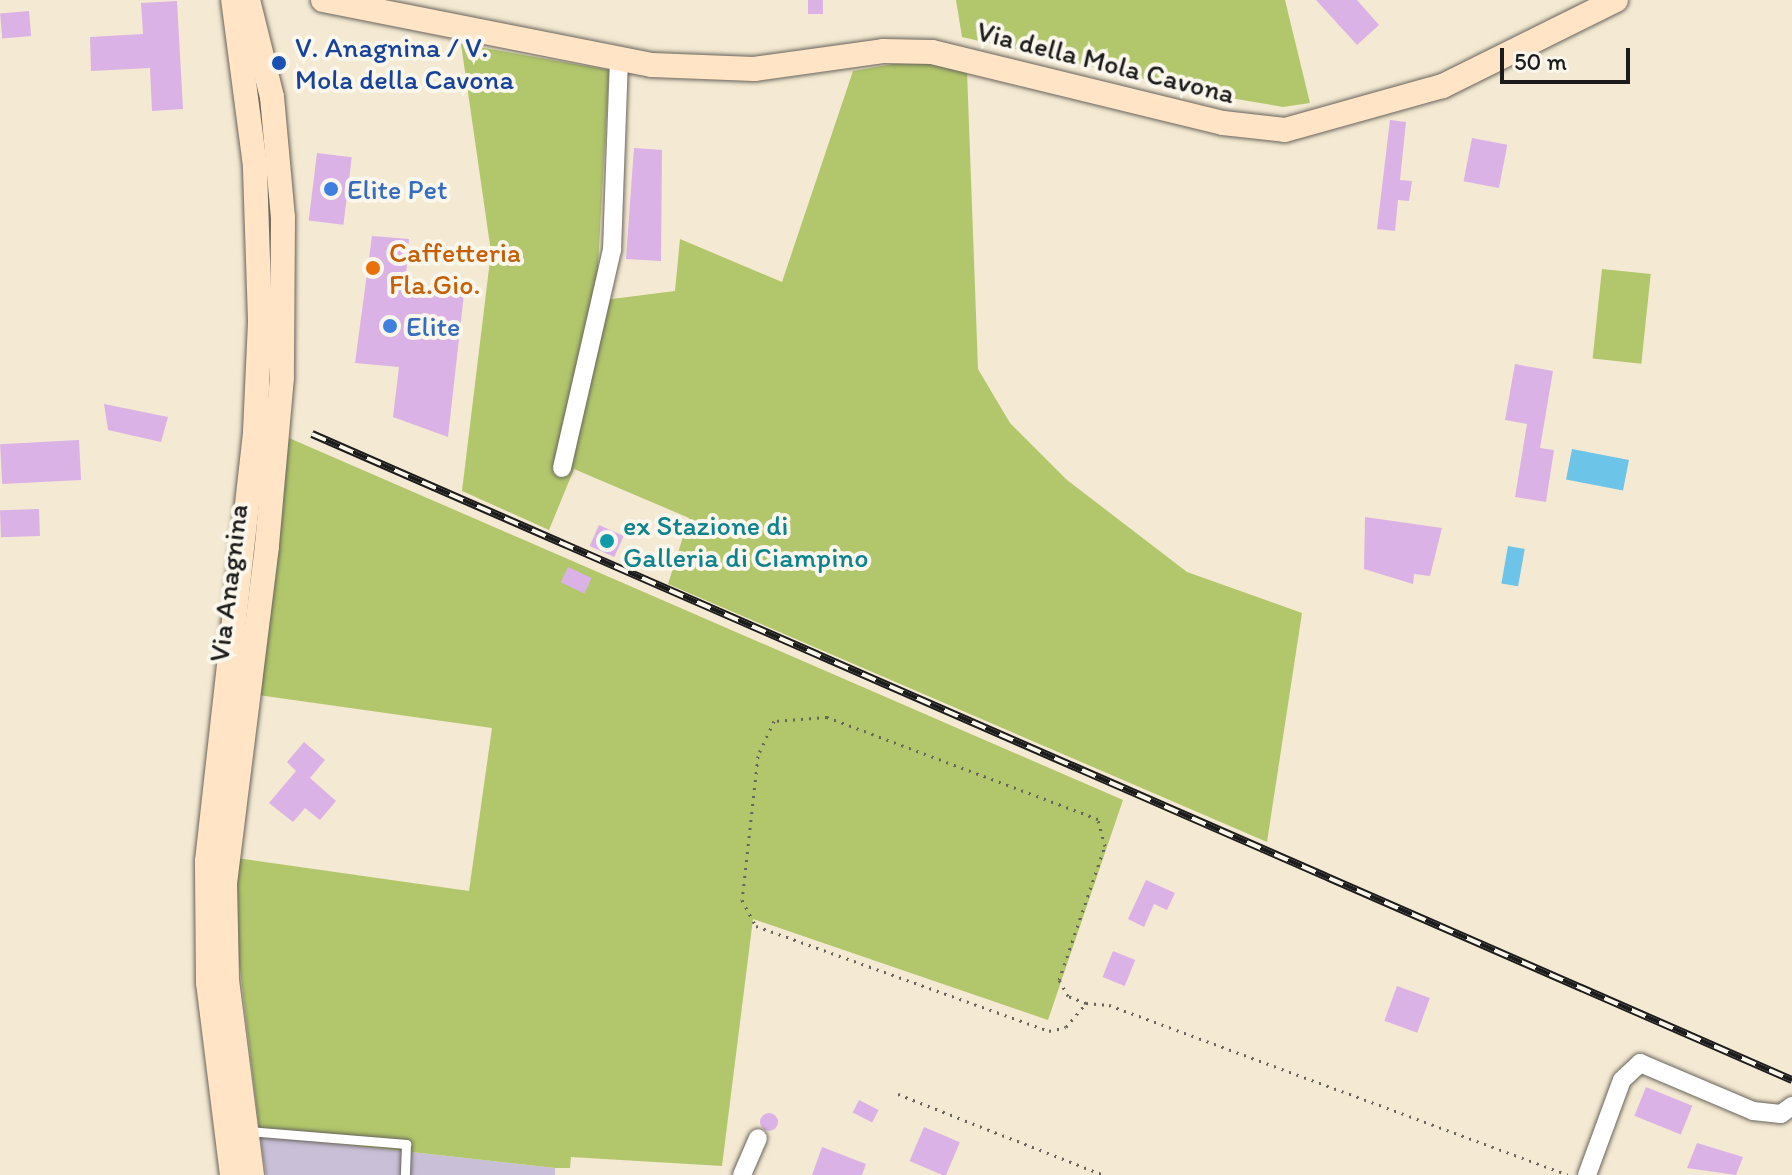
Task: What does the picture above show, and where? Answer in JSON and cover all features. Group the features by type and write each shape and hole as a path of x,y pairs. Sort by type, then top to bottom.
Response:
{"main road":[{"name":"Via Anagnina","path":"232,1175 208,983 206,874 271,282 233,0"},
{"name":"Via Anagnina","path":"248,0 275,111 267,546 226,854 227,980 252,1175"},
{"name":"Via della Mola Cavona","path":"323,0 619,62 754,69 922,50 1223,123 1285,130 1443,86 1616,0"}],"street":[{"path":"562,468 610,262 619,62"},
{"path":"1587,1175 1622,1080 1640,1063 1753,1111 1781,1114 1792,1106"},
{"path":"742,1175 758,1138"}],"lane":[{"path":"245,1130 406,1144 405,1175"}],"path":[{"path":"1086,1003 1066,1027 1049,1031 748,919 742,900 758,756 774,721 827,717 1098,819 1105,846 1059,980 1064,993 1086,1003 1109,1005 1568,1175"},
{"path":"898,1094 1104,1175"}],"shaded area":[{"path":"260,1135 555,1168 555,1175 266,1175"}],"green space":[{"path":"956,0 1285,0 1310,103 1283,107 1219,96 962,37"},
{"path":"461,44 609,70 596,301 675,291 680,239 782,282 853,71 916,60 967,71 978,369 1010,423 1067,480 1187,572 1302,613 1267,842 668,584 689,518 574,469 549,530 462,491 491,252"},
{"path":"1602,269 1651,274 1641,364 1593,359"},
{"path":"289,438 1123,800 1048,1020 753,919 722,1166 571,1157 570,1168 555,1168 260,1135 237,944 237,858 469,891 492,728 258,695"}],"water":[{"path":"1572,449 1629,460 1623,490 1566,479"},
{"path":"1508,546 1525,549 1518,586 1501,583"}],"building":[{"path":"808,0 823,0 823,14 808,14"},
{"path":"1316,0 1357,0 1379,25 1357,45"},
{"path":"177,1 183,109 152,111 150,68 91,71 90,37 143,34 141,3"},
{"path":"29,11 31,36 2,38 0,14"},
{"path":"1390,120 1406,122 1400,180 1412,181 1409,201 1398,200 1395,231 1377,229"},
{"path":"1472,138 1507,145 1499,188 1464,181"},
{"path":"634,148 662,150 661,261 626,259"},
{"name":"Elite Pet","path":"317,153 352,157 343,225 309,220"},
{"path":"372,236 409,239 405,287 464,294 448,437 393,417 399,367 355,363"},
{"path":"1515,364 1553,371 1540,448 1554,450 1546,502 1515,497 1527,424 1505,420"},
{"path":"104,404 168,417 161,442 108,430"},
{"path":"79,440 81,480 2,484 0,444"},
{"path":"39,509 40,536 1,537 0,510"},
{"path":"1365,517 1442,528 1430,576 1414,574 1413,584 1364,569"},
{"name":"ex Stazione di Galleria di Ciampino","path":"599,525 624,536 614,557 590,546"},
{"path":"568,567 592,578 584,593 561,582"},
{"path":"304,742 325,760 310,778 336,801 320,820 305,808 293,822 269,803 296,771 287,762"},
{"path":"1146,880 1175,893 1167,910 1154,904 1144,927 1128,919"},
{"path":"1113,951 1135,960 1125,986 1103,977"},
{"path":"1397,986 1430,998 1417,1033 1384,1021"},
{"path":"1646,1087 1692,1106 1681,1134 1634,1116"},
{"path":"859,1100 879,1110 872,1122 853,1112"},
{"path":"765,1113 773,1113 778,1122 776,1129 765,1131 760,1126 760,1118"},
{"path":"924,1127 960,1142 946,1175 910,1161"},
{"path":"1697,1143 1743,1157 1736,1175 1687,1168"},
{"path":"822,1147 866,1164 862,1175 812,1175"}],"railway":[{"path":"312,434 1792,1080"}],"place":[{"name":"V. Anagnina / V. Mola della Cavona","path":"279,63"},
{"name":"Elite Pet","path":"331,189"},
{"name":"Caffetteria Fla.Gio.","path":"373,268"},
{"name":"Elite","path":"390,326"},
{"name":"ex Stazione di Galleria di Ciampino","path":"607,541"}]}
